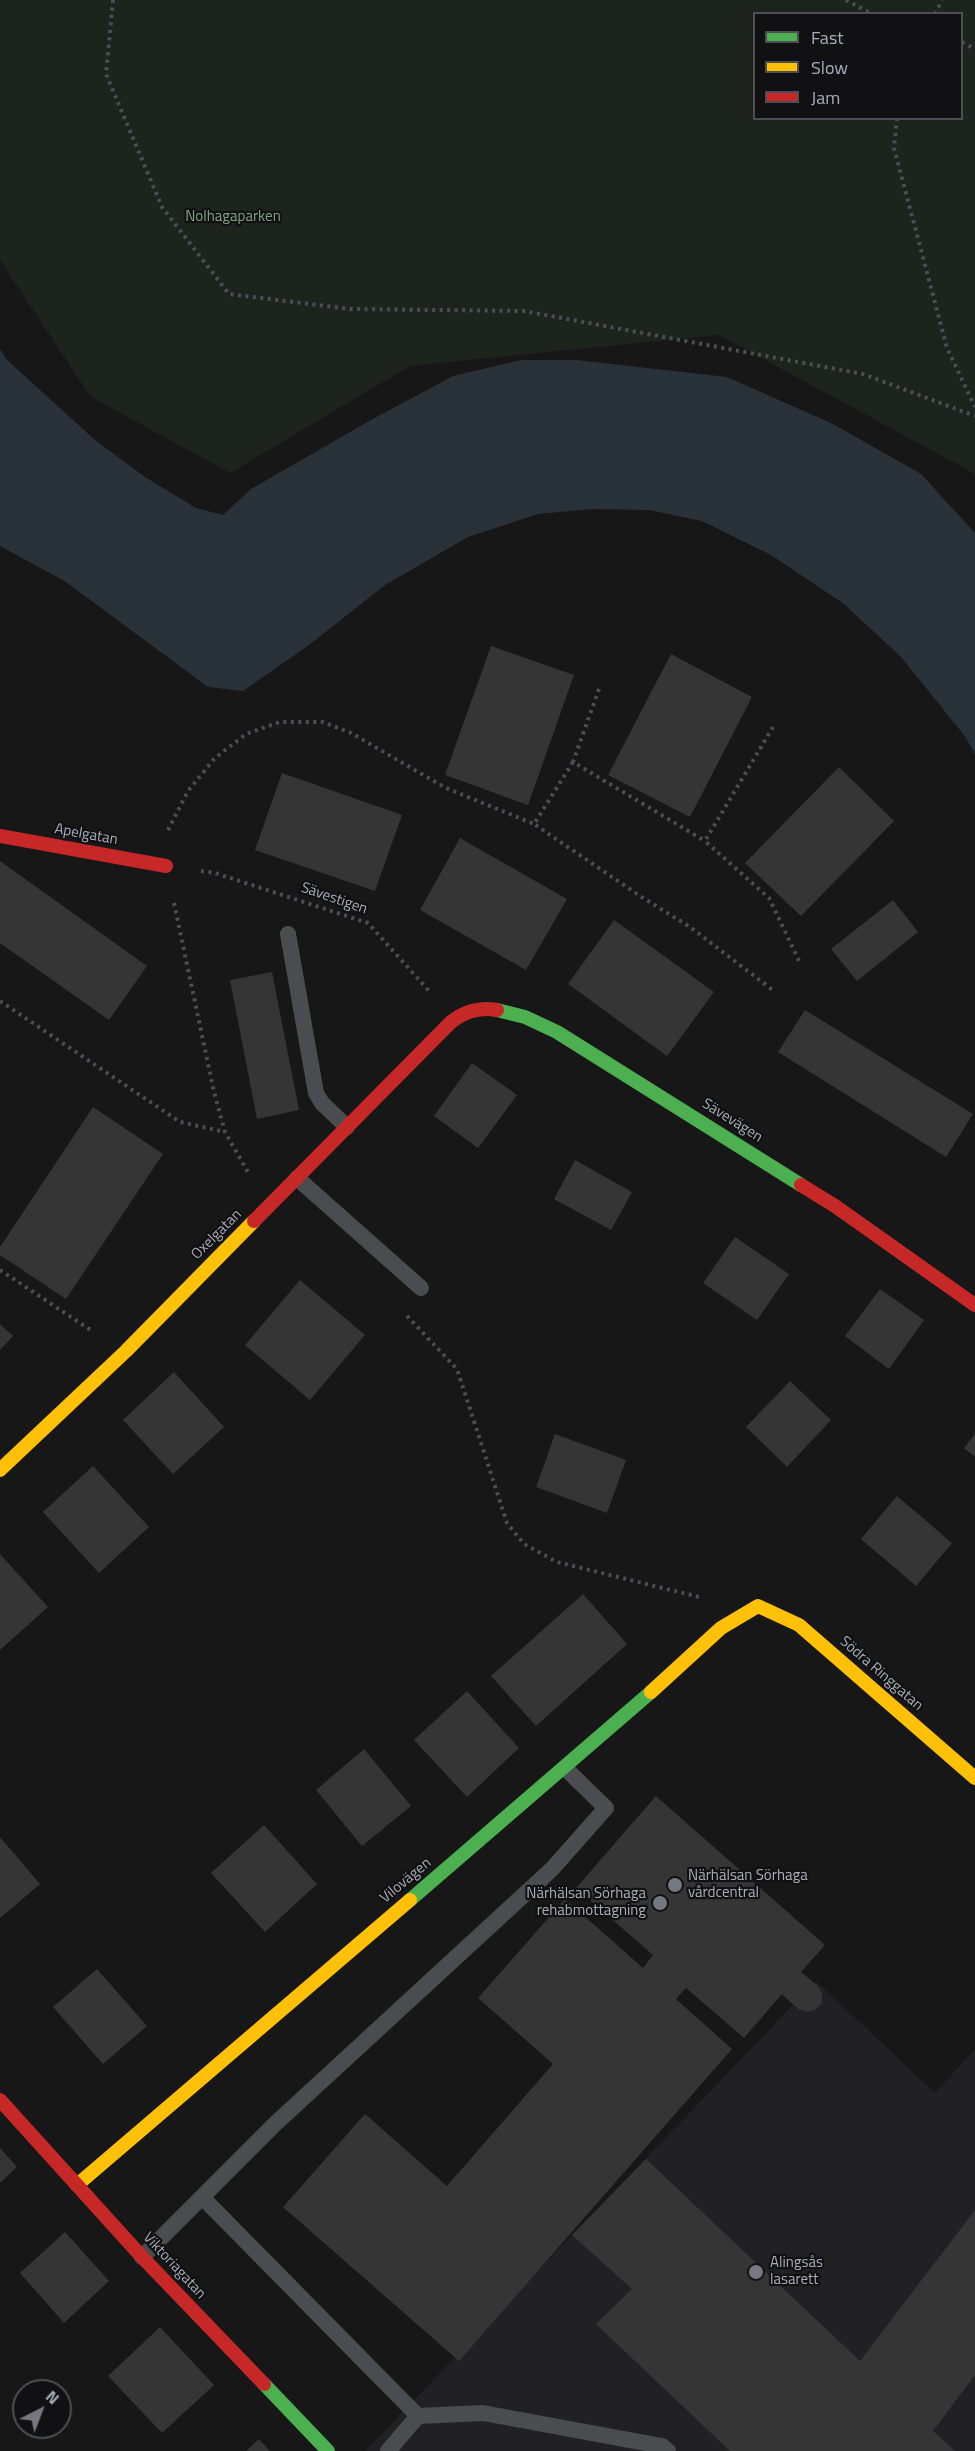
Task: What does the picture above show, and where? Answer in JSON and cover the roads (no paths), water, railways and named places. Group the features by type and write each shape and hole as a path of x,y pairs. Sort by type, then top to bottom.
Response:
{"street":[{"name":"Apelgatan","path":"0,836 166,866"},
{"name":"Sävevägen","path":"454,1020 468,1012 483,1010 506,1012 528,1017 556,1032 835,1206 975,1305"},
{"name":"Oxelgatan","path":"0,1470 126,1351 454,1020"},
{"name":"Vilovägen","path":"77,2185 565,1768 721,1628 758,1606"},
{"name":"Södra Ringgatan","path":"758,1606 799,1625 975,1778"},
{"name":"Viktoriagatan","path":"0,2100 142,2257 328,2451"}],"lane":[{"path":"288,934 316,1093 322,1103 347,1127"},
{"path":"297,1178 421,1288"},
{"path":"142,2257 276,2123 552,1869 606,1808 565,1768"},
{"path":"202,2197 418,2416"},
{"path":"388,2451 418,2416 483,2413 662,2446 668,2451"}],"place":[{"name":"Närhälsan Sörhaga vårdcentral","path":"675,1885"},
{"name":"Närhälsan Sörhaga rehabmottagning","path":"660,1903"},
{"name":"Alingsås lasarett","path":"756,2272"}],"park label":[{"name":"Nolhagaparken","path":"233,217"}]}
